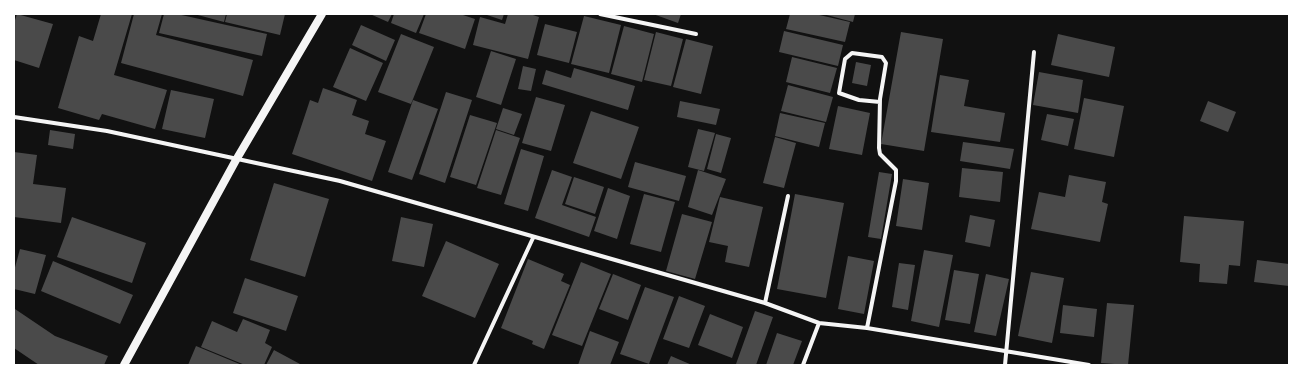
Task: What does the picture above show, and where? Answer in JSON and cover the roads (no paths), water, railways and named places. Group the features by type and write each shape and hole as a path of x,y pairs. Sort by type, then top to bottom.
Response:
{"main road":[{"path":"124,365 236,160 322,14"}],"street":[{"path":"600,14 696,34"},
{"path":"1004,365 1034,52"},
{"path":"867,328 896,181 896,170 880,154 880,102 886,63 882,57 852,53 845,59 839,93 859,100 880,102"},
{"path":"14,117 107,131 236,160 340,181 533,238 764,303 819,323 867,328 1089,365"},
{"path":"764,303 788,196"},
{"path":"474,365 533,238"},
{"path":"803,365 819,323"}]}
